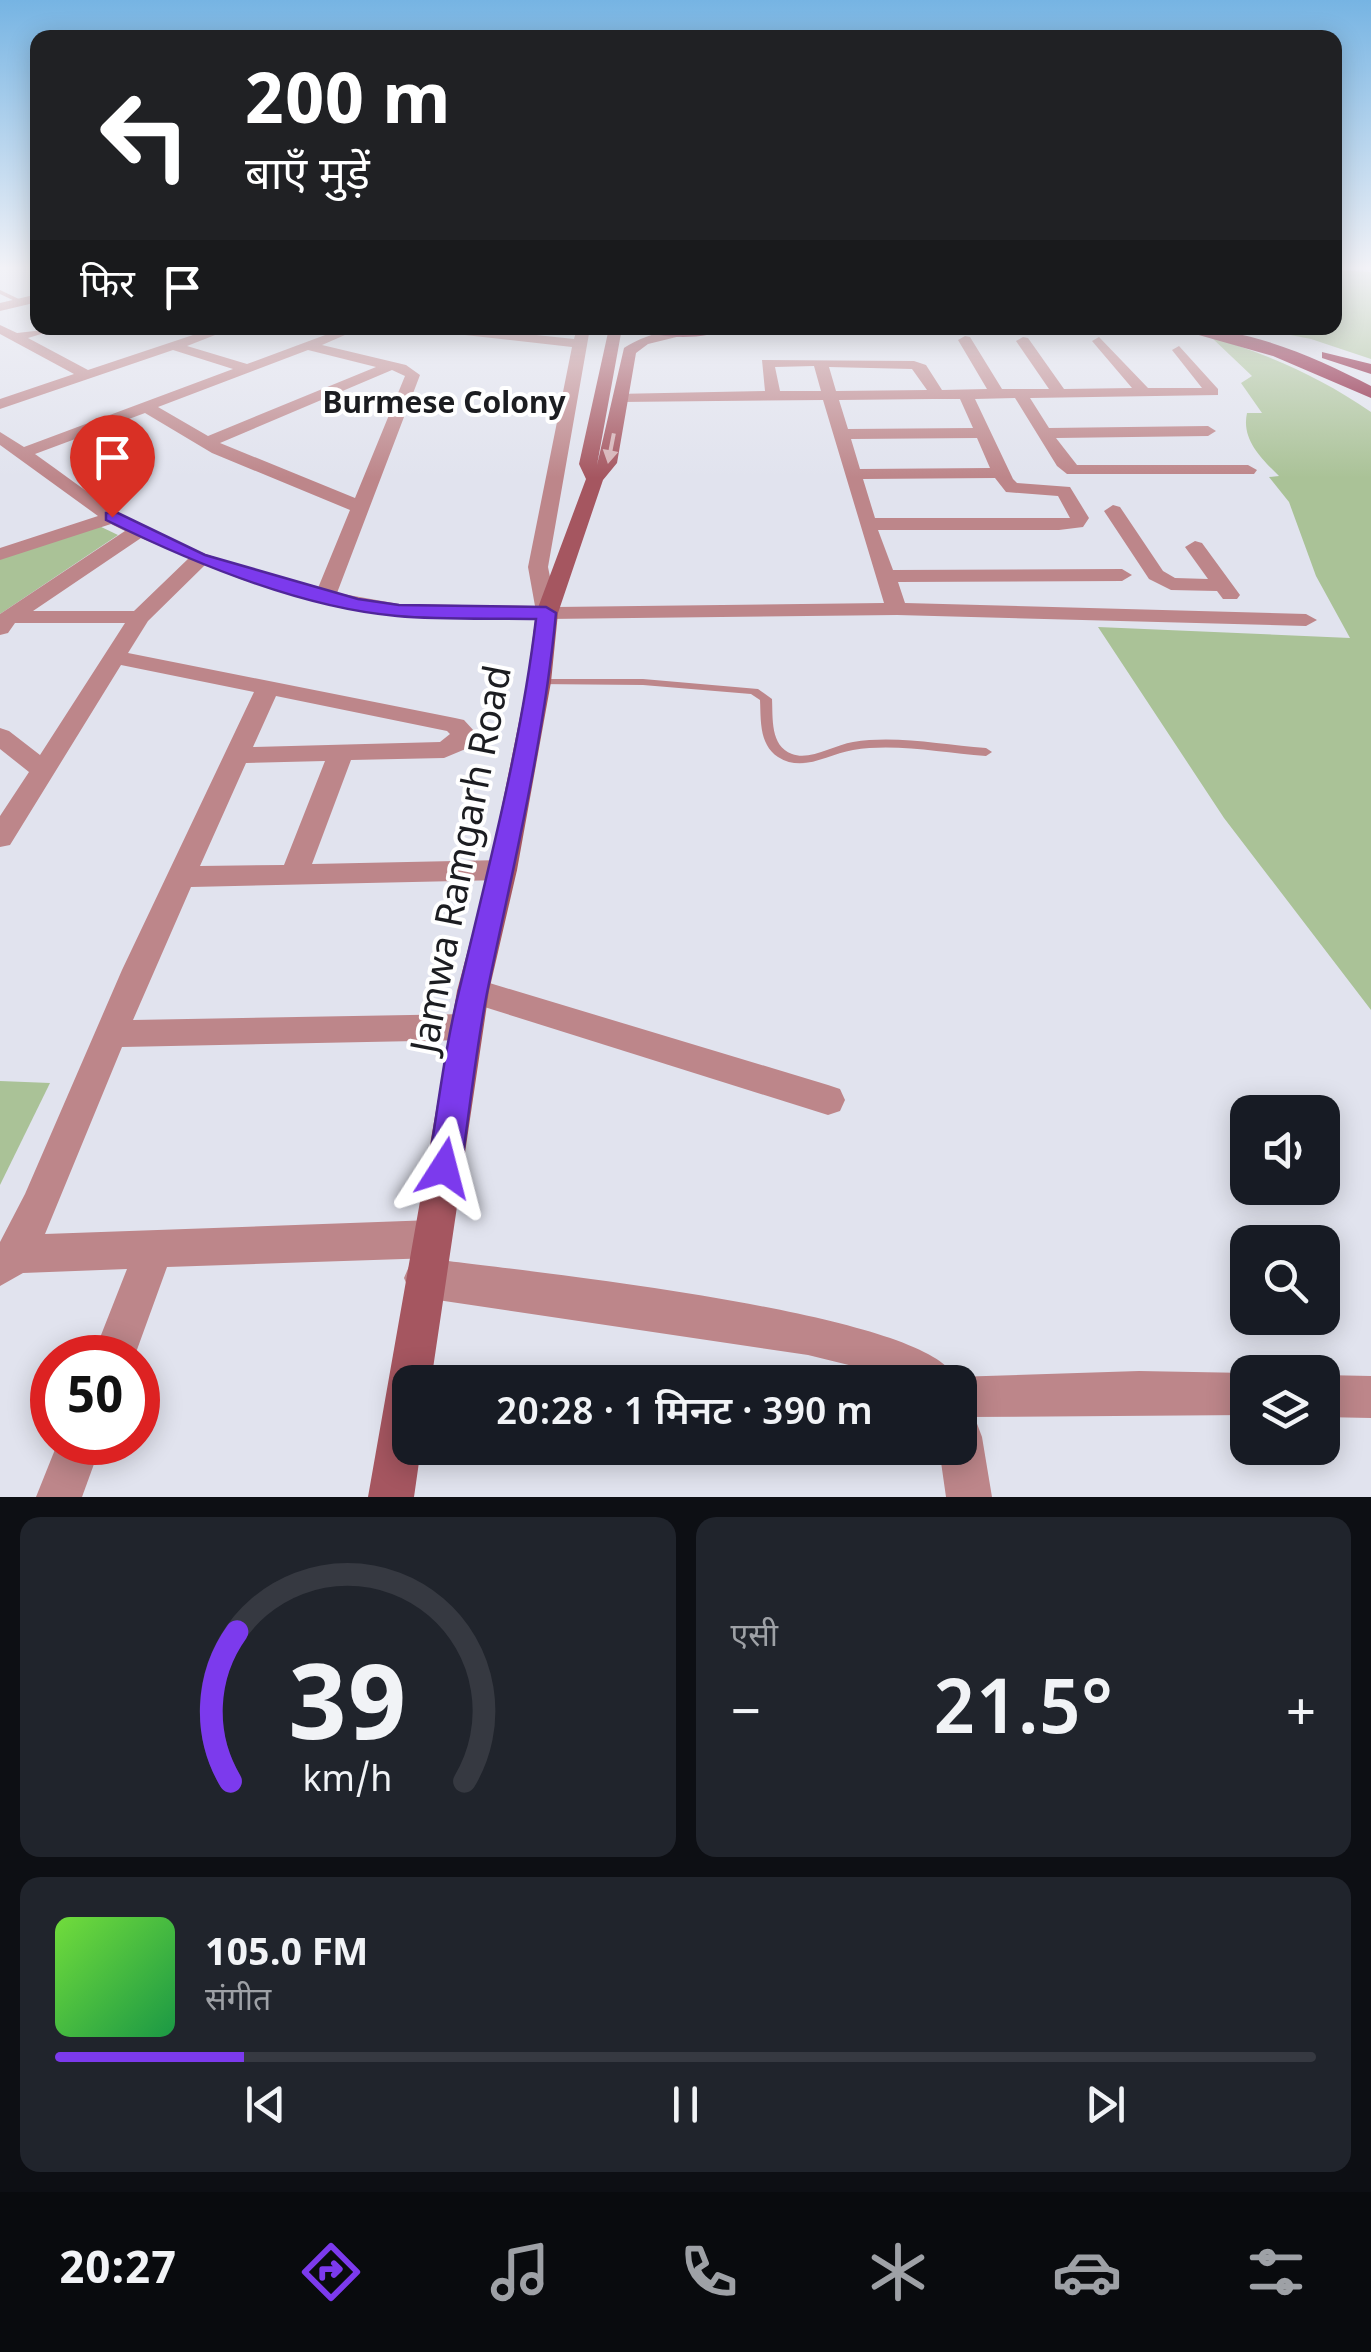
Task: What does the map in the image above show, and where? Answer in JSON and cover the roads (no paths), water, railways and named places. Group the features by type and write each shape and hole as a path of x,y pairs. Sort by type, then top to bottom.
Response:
{"highway":[{"path":"1219,338 1326,368 1371,392"},
{"path":"1260,338 1371,369"}],"main road":[{"name":"Jamwa Ramgarh Road","path":"596,479 588,464 614,338"},
{"name":"Jamwa Ramgarh Road","path":"391,1497 473,991 503,870 539,682 546,613 596,479 608,464 629,351 634,346 667,338"}],"street":[{"path":"19,338 87,375"},
{"path":"0,404 198,338"},
{"path":"23,453 328,338"},
{"path":"546,613 538,568 581,338"},
{"path":"965,340 999,396"},
{"path":"1023,341 1061,394"},
{"path":"1099,341 1145,394"},
{"path":"174,346 249,368"},
{"path":"307,346 408,370 413,376 325,597"},
{"path":"620,397 1214,392 1179,350"},
{"path":"773,396 767,363 820,362 914,365 921,368 938,396"},
{"path":"820,362 867,524 897,610"},
{"path":"208,442 390,366"},
{"path":"867,524 1059,524 1076,523 1080,518 1064,490 1012,488 1001,473 966,396"},
{"path":"1020,396 1063,462 1073,470 1248,470"},
{"path":"148,408 272,473 360,507"},
{"path":"1044,433 1208,431"},
{"path":"841,434 983,433"},
{"path":"0,437 112,517 198,558 325,597 399,610 897,610 1306,620"},
{"path":"852,474 1001,473"},
{"path":"1113,511 1156,574 1171,584 1224,585"},
{"path":"0,554 112,517"},
{"path":"4,622 139,532"},
{"path":"1195,547 1245,618"},
{"path":"0,838 140,617 198,558"},
{"path":"886,576 1122,574"},
{"path":"4,622 140,617"},
{"path":"114,657 455,725 463,732 459,743 444,750 238,755"},
{"path":"269,686 7,1260 154,1249 428,1259 630,1306 854,1344 910,1365"},
{"path":"0,736 41,769"},
{"path":"294,875 341,752"},
{"path":"181,877 503,870"},
{"path":"473,991 828,1100"},
{"path":"112,1034 467,1027"},
{"path":"121,1335 154,1249"},
{"path":"977,1396 1230,1394"},
{"path":"1340,1396 1371,1397"},
{"path":"59,1497 71,1465"},
{"path":"964,1465 968,1497"}],"lane":[{"path":"539,682 643,682 754,691 766,699 770,741 780,754 790,758 826,756 852,746 986,752"}],"district":[{"name":"Burmese Colony","path":"444,403"}]}
